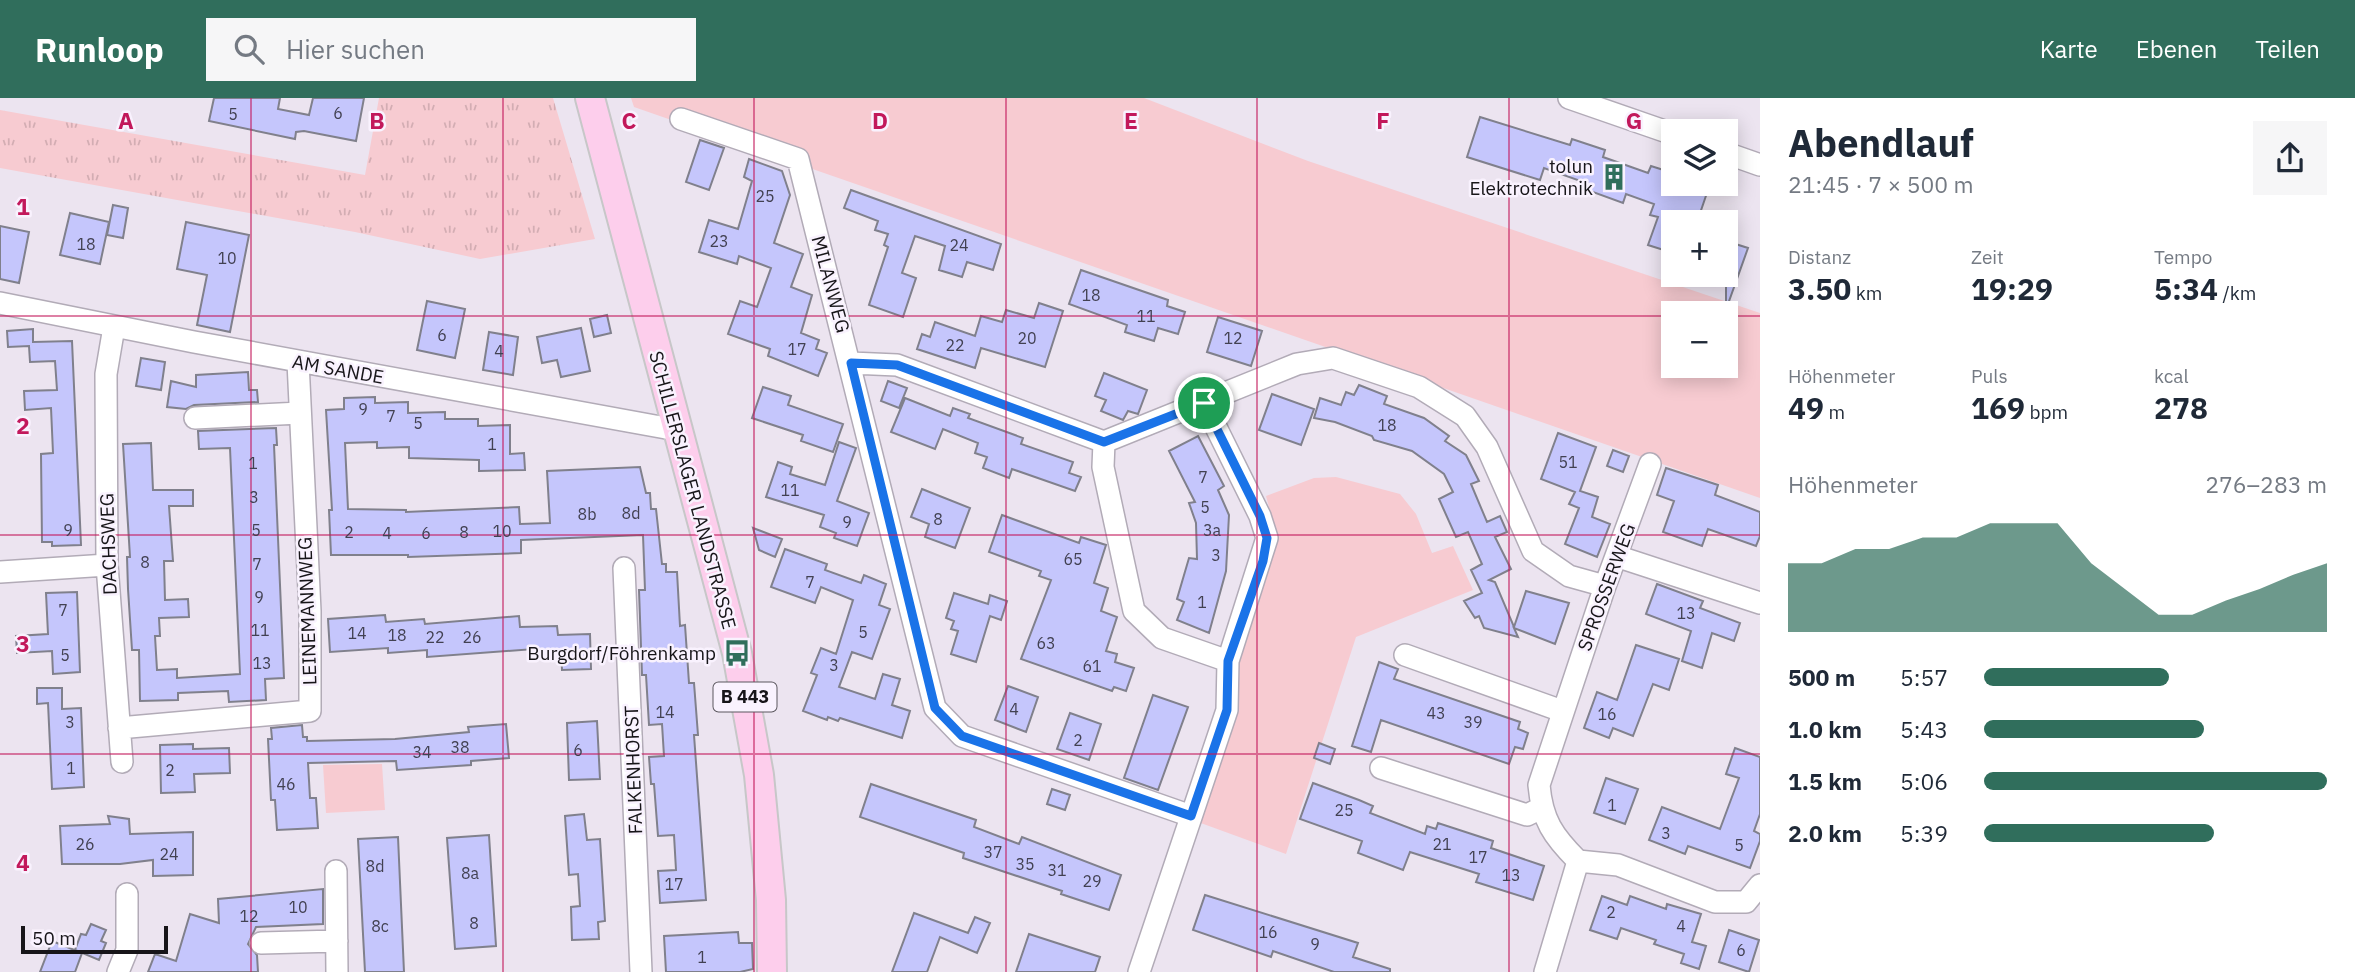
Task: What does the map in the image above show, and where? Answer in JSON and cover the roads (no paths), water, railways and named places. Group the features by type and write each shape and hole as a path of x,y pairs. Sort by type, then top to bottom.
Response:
{"main road":[{"name":"SCHILLERSLAGER LANDSTRASSE","path":"590,98 737,653 759,775 771,900 772,972"}],"street":[{"path":"1569,98 1661,130"},
{"name":"MILANWEG","path":"681,119 798,159 935,708 962,736 1191,816"},
{"path":"1738,157 1760,165"},
{"name":"AM SANDE","path":"0,303 298,362 677,430"},
{"name":"DACHSWEG","path":"114,327 106,374 107,565 122,762"},
{"path":"851,363 897,365 1104,442 1297,364 1333,358 1419,387 1465,416 1488,447 1516,532 1533,551 1569,576 1605,586"},
{"name":"LEINEMANNWEG","path":"119,729 310,711 310,611 298,362"},
{"path":"1139,972 1227,710 1228,661 1263,561 1267,538 1260,516 1204,403"},
{"path":"195,418 300,412"},
{"path":"1104,442 1103,467 1134,611 1162,638 1228,661"},
{"name":"SPROSSERWEG","path":"1541,808 1539,785 1562,711 1650,464"},
{"path":"1616,556 1760,603"},
{"path":"0,572 107,565"},
{"name":"FALKENHORST","path":"624,568 641,972"},
{"path":"1405,655 1562,711"},
{"path":"1381,768 1527,815 1541,808 1559,842 1578,860 1618,865 1715,902 1746,902 1760,886"},
{"path":"1545,972 1578,860"},
{"path":"336,870 337,972"},
{"path":"118,972 127,950 127,894"},
{"path":"261,943 337,941"}],"place":[{"name":"tolun Elektrotechnik","path":"1614,177"},
{"name":"Burgdorf/Föhrenkamp","path":"737,653"}]}
